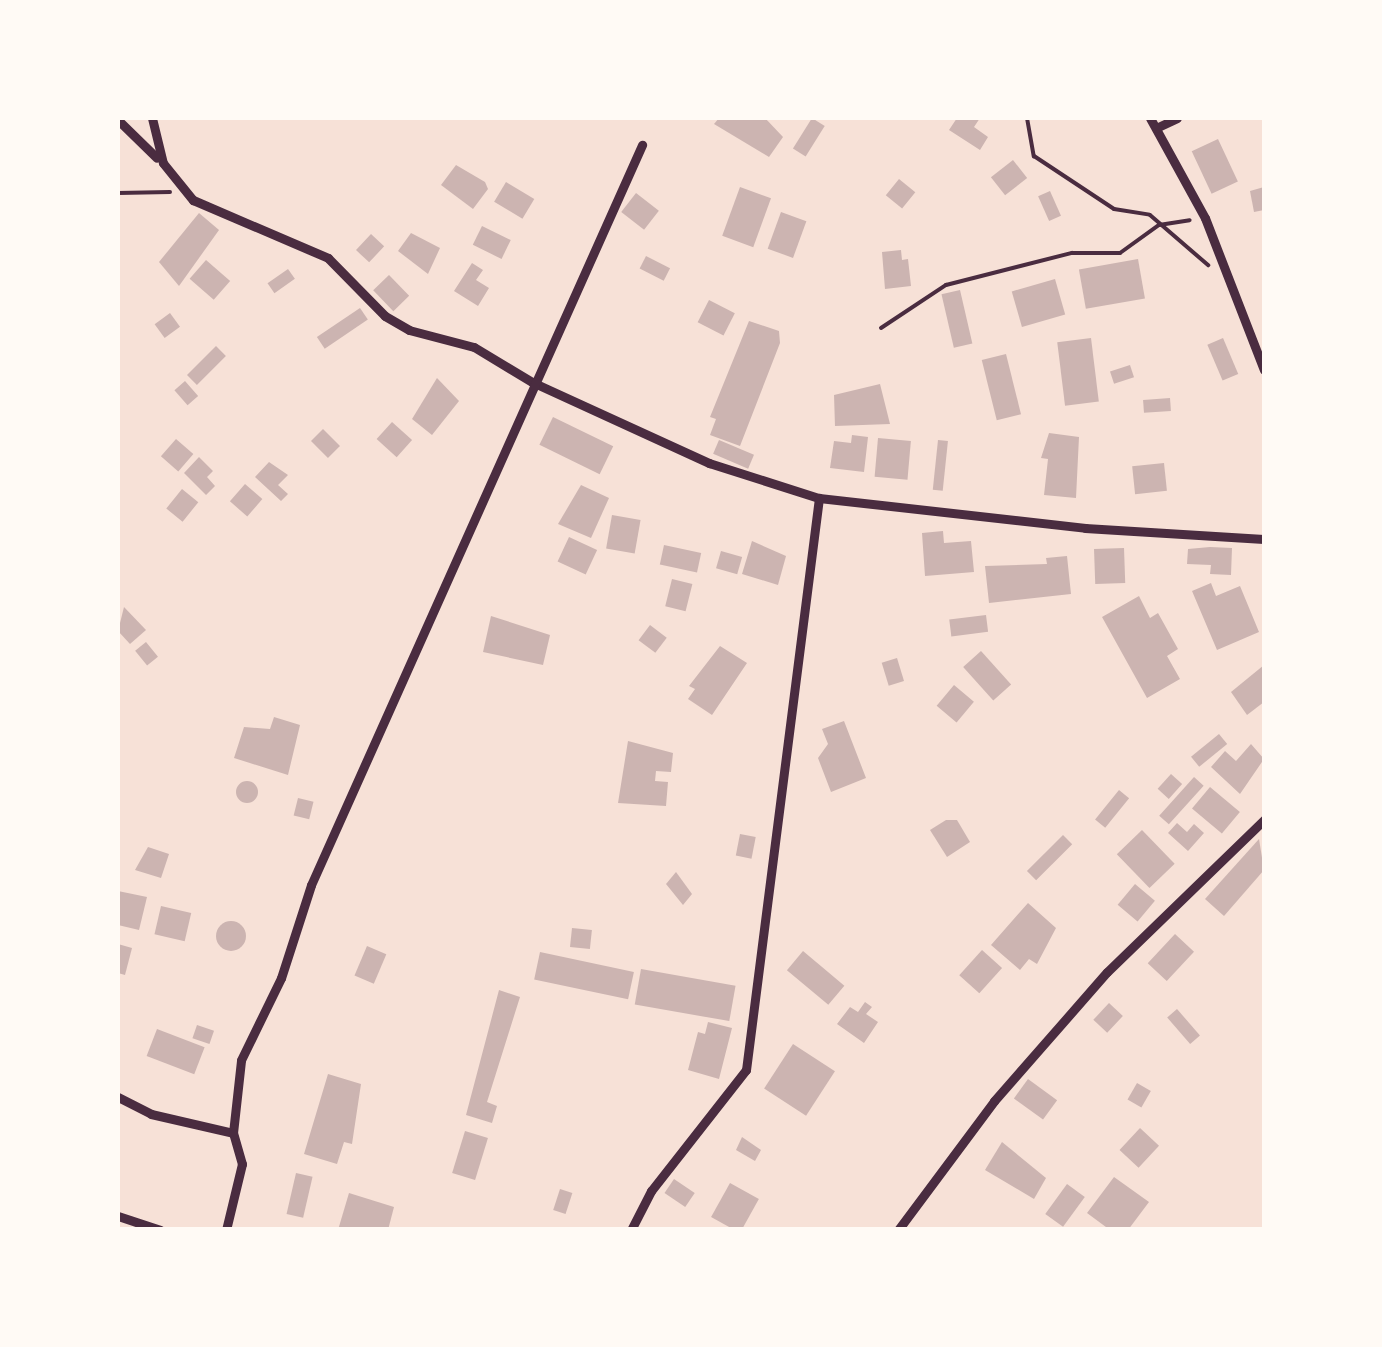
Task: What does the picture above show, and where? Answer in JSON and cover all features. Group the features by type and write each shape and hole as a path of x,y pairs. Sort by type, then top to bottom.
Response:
{"street":[{"path":"152,118 163,163"},
{"path":"1150,118 1205,218 1226,281 1264,370"},
{"path":"1156,128 1176,118"},
{"path":"118,120 163,163 193,200 328,258 385,316 409,330 474,348 532,382 708,463 819,498 1264,540"},
{"path":"226,1230 242,1164 233,1133 241,1060 281,978 362,763 642,146"},
{"path":"630,1230 651,1192 746,1070 819,498"},
{"path":"899,1229 994,1101 1096,985 1264,820"},
{"path":"118,1098 150,1114 233,1133"},
{"path":"118,1216 160,1230"}],"path":[{"path":"1027,118 1034,156 1114,209 1150,215 1226,281"},
{"path":"118,193 175,192 193,200"},
{"path":"880,328 946,285 1072,253 1120,253 1160,225 1205,218"}],"building":[{"path":"719,118 765,118 783,137 769,157 714,124"},
{"path":"812,118 825,126 806,156 793,149"},
{"path":"957,118 980,118 974,127 988,137 980,150 949,130"},
{"path":"1218,139 1238,182 1212,194 1192,151"},
{"path":"1013,160 1027,178 1005,195 991,177"},
{"path":"456,165 485,182 488,189 473,209 441,185"},
{"path":"899,179 915,192 902,209 886,195"},
{"path":"506,182 534,199 522,219 494,202"},
{"path":"740,187 771,198 753,247 722,236"},
{"path":"1264,187 1264,210 1254,212 1250,191"},
{"path":"1050,191 1061,216 1049,221 1038,196"},
{"path":"636,193 659,211 644,230 621,212"},
{"path":"781,212 806,221 793,258 768,249"},
{"path":"199,213 219,230 179,286 159,262"},
{"path":"482,226 511,240 502,259 473,245"},
{"path":"411,233 440,248 428,274 398,251"},
{"path":"371,234 384,246 369,262 356,250"},
{"path":"901,250 902,260 908,259 911,286 885,289 882,252"},
{"path":"646,256 670,268 664,281 640,268"},
{"path":"1138,259 1145,298 1086,309 1079,269"},
{"path":"206,260 230,281 214,300 190,279"},
{"path":"472,263 483,270 476,280 489,288 478,306 454,291"},
{"path":"288,269 295,279 274,293 268,283"},
{"path":"389,275 409,296 393,311 373,290"},
{"path":"1055,279 1065,315 1022,327 1012,291"},
{"path":"960,290 972,344 954,348 941,294"},
{"path":"709,300 735,313 723,335 698,322"},
{"path":"360,308 368,320 325,349 317,337"},
{"path":"170,313 180,327 165,338 155,324"},
{"path":"749,321 779,331 780,343 740,446 710,435 716,419 710,417"},
{"path":"1091,338 1099,402 1065,406 1057,342"},
{"path":"1223,338 1238,374 1223,381 1207,345"},
{"path":"216,346 226,356 197,385 187,375"},
{"path":"1006,354 1021,414 997,420 982,360"},
{"path":"1130,365 1134,377 1114,384 1110,371"},
{"path":"437,378 459,401 432,435 412,419"},
{"path":"185,381 198,396 188,405 174,390"},
{"path":"880,384 890,424 835,426 834,395"},
{"path":"1170,398 1171,411 1144,413 1143,400"},
{"path":"553,417 613,446 600,474 539,445"},
{"path":"392,422 412,440 397,457 377,439"},
{"path":"323,429 340,446 328,458 311,441"},
{"path":"1049,433 1079,437 1076,498 1044,495 1048,459 1041,458"},
{"path":"852,435 868,437 864,472 830,468 834,441 851,443"},
{"path":"878,438 911,441 907,480 875,477"},
{"path":"176,439 193,454 178,471 161,456"},
{"path":"719,440 754,455 748,469 713,454"},
{"path":"938,440 948,441 943,491 933,490"},
{"path":"199,457 213,471 207,477 215,486 206,495 184,473"},
{"path":"269,462 288,475 278,485 288,494 281,501 255,477"},
{"path":"1164,463 1167,491 1135,494 1132,466"},
{"path":"245,484 262,499 247,516 230,501"},
{"path":"581,485 609,498 591,538 558,524"},
{"path":"182,489 198,502 183,522 166,508"},
{"path":"612,515 641,520 635,554 606,548"},
{"path":"943,531 944,543 971,541 974,572 925,576 922,533"},
{"path":"569,537 597,550 586,575 558,561"},
{"path":"752,541 786,556 778,585 742,574"},
{"path":"664,545 701,553 697,572 660,565"},
{"path":"1124,548 1125,583 1095,584 1094,549"},
{"path":"1232,548 1231,575 1210,574 1211,565 1187,564 1188,549"},
{"path":"721,551 742,557 737,574 716,568"},
{"path":"1067,556 1071,594 989,603 985,566 1047,564 1046,558"},
{"path":"672,579 692,584 686,611 665,606"},
{"path":"1211,583 1216,596 1240,586 1259,632 1217,650 1192,591"},
{"path":"1139,596 1150,618 1158,613 1178,649 1167,656 1180,679 1147,698 1102,617"},
{"path":"124,607 146,630 130,644 118,631"},
{"path":"986,615 988,632 951,636 949,620"},
{"path":"491,616 550,635 543,665 483,652"},
{"path":"650,625 667,638 655,653 639,640"},
{"path":"146,642 158,657 147,666 135,651"},
{"path":"720,646 747,663 712,715 688,699 695,689 689,686"},
{"path":"981,651 1011,684 993,701 963,667"},
{"path":"897,658 904,681 889,686 882,663"},
{"path":"1264,665 1264,702 1247,715 1231,692"},
{"path":"954,685 974,702 957,722 937,706"},
{"path":"274,717 300,725 288,775 234,758 244,727 270,729"},
{"path":"844,721 866,778 831,792 818,758 828,744 822,729"},
{"path":"1219,734 1227,744 1199,767 1191,757"},
{"path":"628,741 673,753 671,772 656,771 655,781 668,782 666,806 618,803"},
{"path":"1251,744 1264,759 1240,794 1211,767 1225,751 1236,761"},
{"path":"1171,774 1182,784 1169,799 1158,789"},
{"path":"1194,777 1204,786 1169,824 1159,816"},
{"path":"247,781 255,784 255,800 247,803 239,800 236,792 239,784"},
{"path":"1210,787 1240,812 1222,834 1192,808"},
{"path":"1119,790 1129,798 1105,828 1095,820"},
{"path":"298,798 314,802 309,819 294,815"},
{"path":"946,820 957,820 970,842 947,857 930,830"},
{"path":"1177,823 1187,832 1194,824 1204,833 1188,851 1168,833"},
{"path":"1142,830 1175,864 1149,888 1117,854"},
{"path":"740,834 756,837 752,859 736,856"},
{"path":"1063,835 1072,844 1036,880 1027,871"},
{"path":"1259,839 1264,870 1224,916 1205,899"},
{"path":"148,847 169,854 161,878 135,870"},
{"path":"676,872 692,894 683,905 666,884"},
{"path":"1135,884 1155,901 1138,921 1118,905"},
{"path":"118,891 147,897 139,930 118,925"},
{"path":"1028,903 1056,928 1037,964 1029,959 1020,970 991,945"},
{"path":"161,906 191,913 185,941 154,934"},
{"path":"231,921 242,925 246,936 242,947 231,951 220,947 216,936 220,925"},
{"path":"572,928 592,930 590,949 570,947"},
{"path":"1175,934 1194,952 1167,981 1148,963"},
{"path":"118,944 132,948 125,975 118,973"},
{"path":"367,946 386,954 374,984 354,975"},
{"path":"982,950 1002,968 979,993 959,975"},
{"path":"803,951 844,986 828,1005 787,970"},
{"path":"540,952 634,972 628,999 534,979"},
{"path":"641,969 736,986 729,1021 635,1004"},
{"path":"499,990 520,997 487,1102 497,1106 492,1123 466,1115"},
{"path":"865,1002 872,1007 866,1014 878,1022 864,1043 837,1024 850,1007 858,1012"},
{"path":"1109,1003 1123,1016 1107,1033 1093,1020"},
{"path":"1177,1009 1200,1035 1190,1044 1167,1018"},
{"path":"708,1022 732,1028 719,1079 688,1070 698,1032 705,1034"},
{"path":"197,1025 214,1031 209,1044 192,1038"},
{"path":"157,1029 205,1047 194,1074 147,1056"},
{"path":"793,1044 835,1071 806,1116 764,1088"},
{"path":"328,1074 361,1084 352,1144 344,1142 337,1164 304,1154"},
{"path":"1028,1079 1057,1100 1043,1120 1014,1098"},
{"path":"1137,1083 1151,1091 1141,1107 1128,1099"},
{"path":"1140,1128 1159,1146 1139,1168 1120,1150"},
{"path":"465,1131 488,1138 475,1180 452,1173"},
{"path":"742,1137 761,1150 755,1161 736,1150"},
{"path":"1002,1142 1046,1178 1034,1199 985,1170"},
{"path":"296,1173 313,1177 303,1218 287,1214"},
{"path":"1114,1177 1149,1202 1128,1230 1110,1230 1087,1213"},
{"path":"674,1179 695,1193 685,1207 664,1193"},
{"path":"730,1183 759,1199 742,1230 711,1217"},
{"path":"1067,1184 1085,1197 1063,1227 1045,1214"},
{"path":"560,1189 572,1193 566,1214 553,1210"},
{"path":"349,1193 394,1207 388,1230 338,1230"}]}
